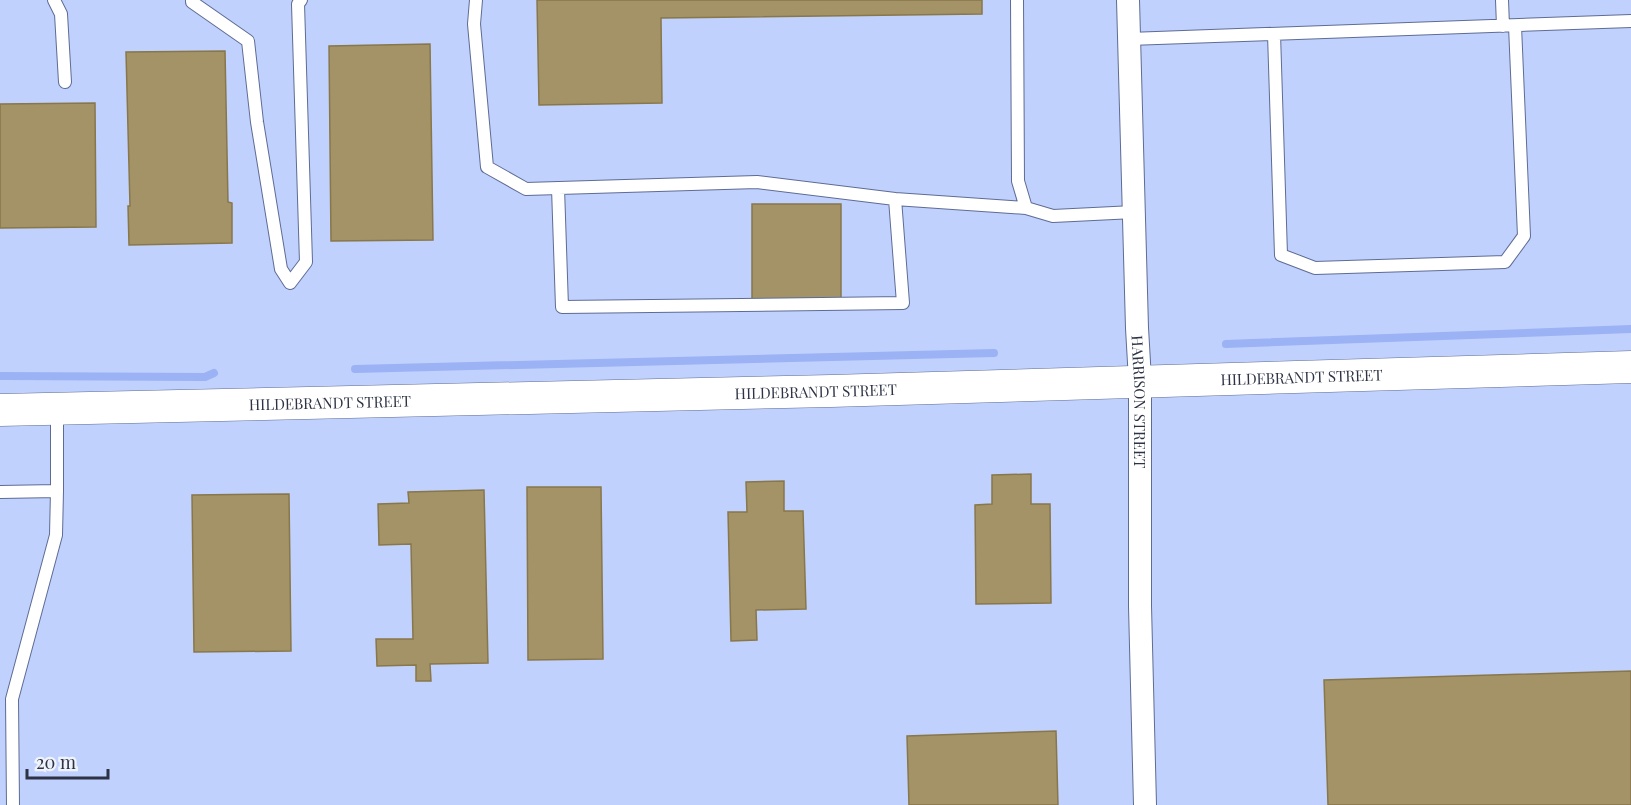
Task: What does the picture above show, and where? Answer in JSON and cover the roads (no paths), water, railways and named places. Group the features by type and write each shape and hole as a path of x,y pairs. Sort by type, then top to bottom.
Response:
{"street":[{"name":"HARRISON STREET","path":"1128,0 1140,380 1140,606 1145,805"},
{"name":"HILDEBRANDT STREET","path":"0,410 831,391 1631,367"}],"lane":[{"path":"54,0 61,14 65,82"},
{"path":"192,0 248,41 257,122 281,269 290,283 306,262 298,4 302,0"},
{"path":"476,0 474,24 487,167 526,189 757,182 895,199 1026,208 1053,216 1134,212"},
{"path":"1017,0 1018,181 1026,208"},
{"path":"1274,34 1281,255 1315,268 1505,262 1524,237 1509,26 1502,0"},
{"path":"1129,39 1631,21"},
{"path":"558,188 562,307 903,303 895,199"},
{"path":"13,805 12,699 56,535 57,409"},
{"path":"0,492 57,491"}],"waterway":[{"path":"1226,344 1631,329"},
{"path":"355,369 994,353"},
{"path":"0,376 205,377 214,373"}]}
